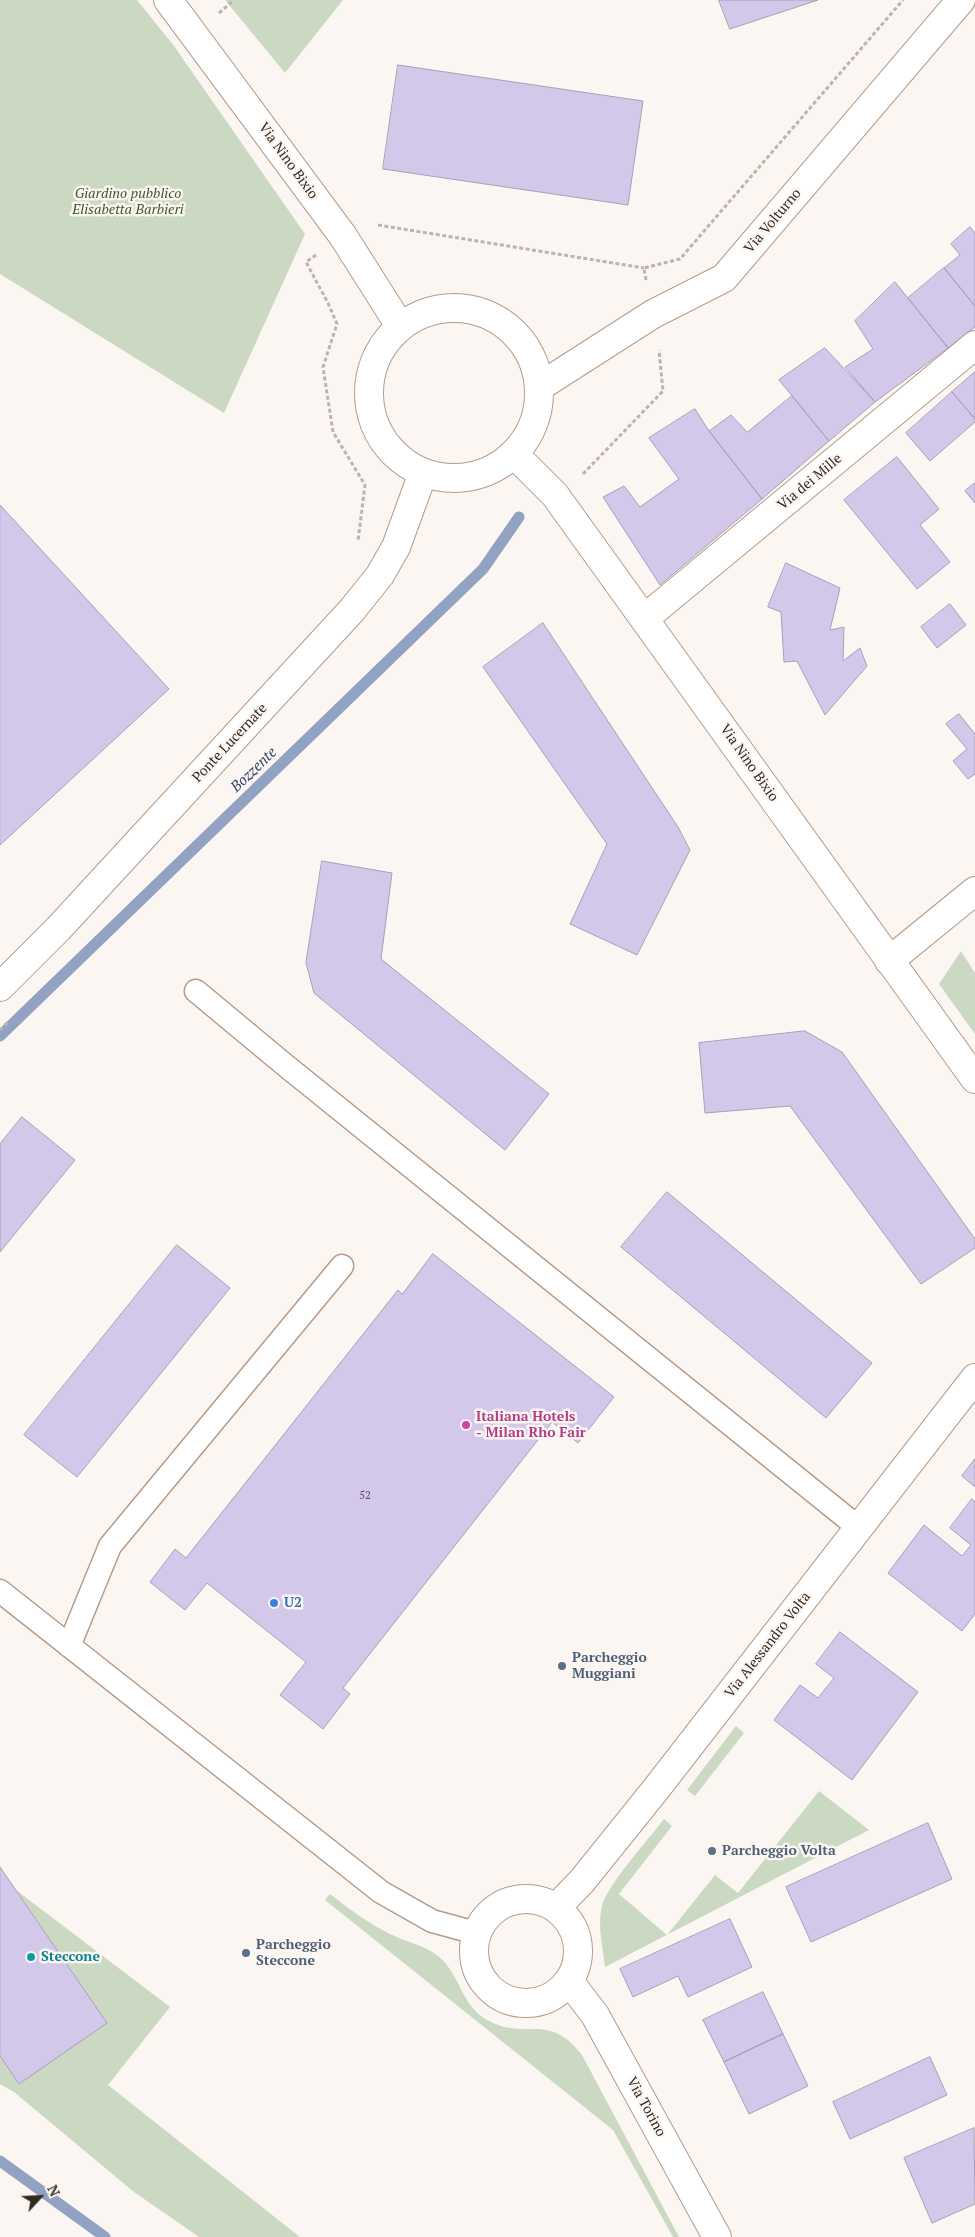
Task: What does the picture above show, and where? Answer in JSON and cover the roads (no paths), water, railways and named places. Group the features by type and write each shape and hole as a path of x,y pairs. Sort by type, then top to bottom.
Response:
{"street":[{"name":"Via Nino Bixio","path":"168,0 343,236 400,326"},
{"name":"Via Volturno","path":"540,387 653,314 724,278 961,0"},
{"path":"442,308 466,308 488,314 508,326 524,344 534,364 540,387 538,411 529,434 514,454 495,468 472,477 447,478 423,473 401,460 384,442 372,419 368,394 372,368 383,345 400,326 420,314 442,308"},
{"name":"Via dei Mille","path":"645,618 975,345"},
{"name":"Via Nino Bixio","path":"514,454 555,496 645,618 975,1079"},
{"name":"Ponte Lucernate","path":"0,988 58,929 352,610 380,575 396,547 423,473"},
{"path":"889,961 975,891"},
{"name":"Via Alessandro Volta","path":"556,1908 582,1881 649,1797 975,1378"},
{"path":"534,1899 556,1908 575,1933 578,1950 576,1966 568,1981 557,1992 542,2000 526,2003 509,2000 494,1993 483,1980 476,1965 473,1949 476,1933 484,1919 496,1908 510,1900 534,1899"},
{"name":"Via Torino","path":"568,1981 595,2015 717,2237"}],"lane":[{"path":"196,991 859,1528"},
{"path":"69,1646 110,1546 342,1266"},
{"path":"0,1591 381,1892 432,1921 476,1933"}],"waterway":[{"name":"Bozzente","path":"0,1036 483,569 519,517"},
{"name":"Bozzente","path":"0,2161 105,2237"}],"place":[{"name":"Italiana Hotels - Milan Rho Fair","path":"466,1425"},
{"name":"U2","path":"274,1603"},
{"name":"Parcheggio Muggiani","path":"562,1666"},
{"name":"Parcheggio Volta","path":"712,1851"},
{"name":"Parcheggio Steccone","path":"246,1953"},
{"name":"Steccone","path":"31,1957"}],"park label":[{"name":"Giardino pubblico Elisabetta Barbieri","path":"128,202"}]}
